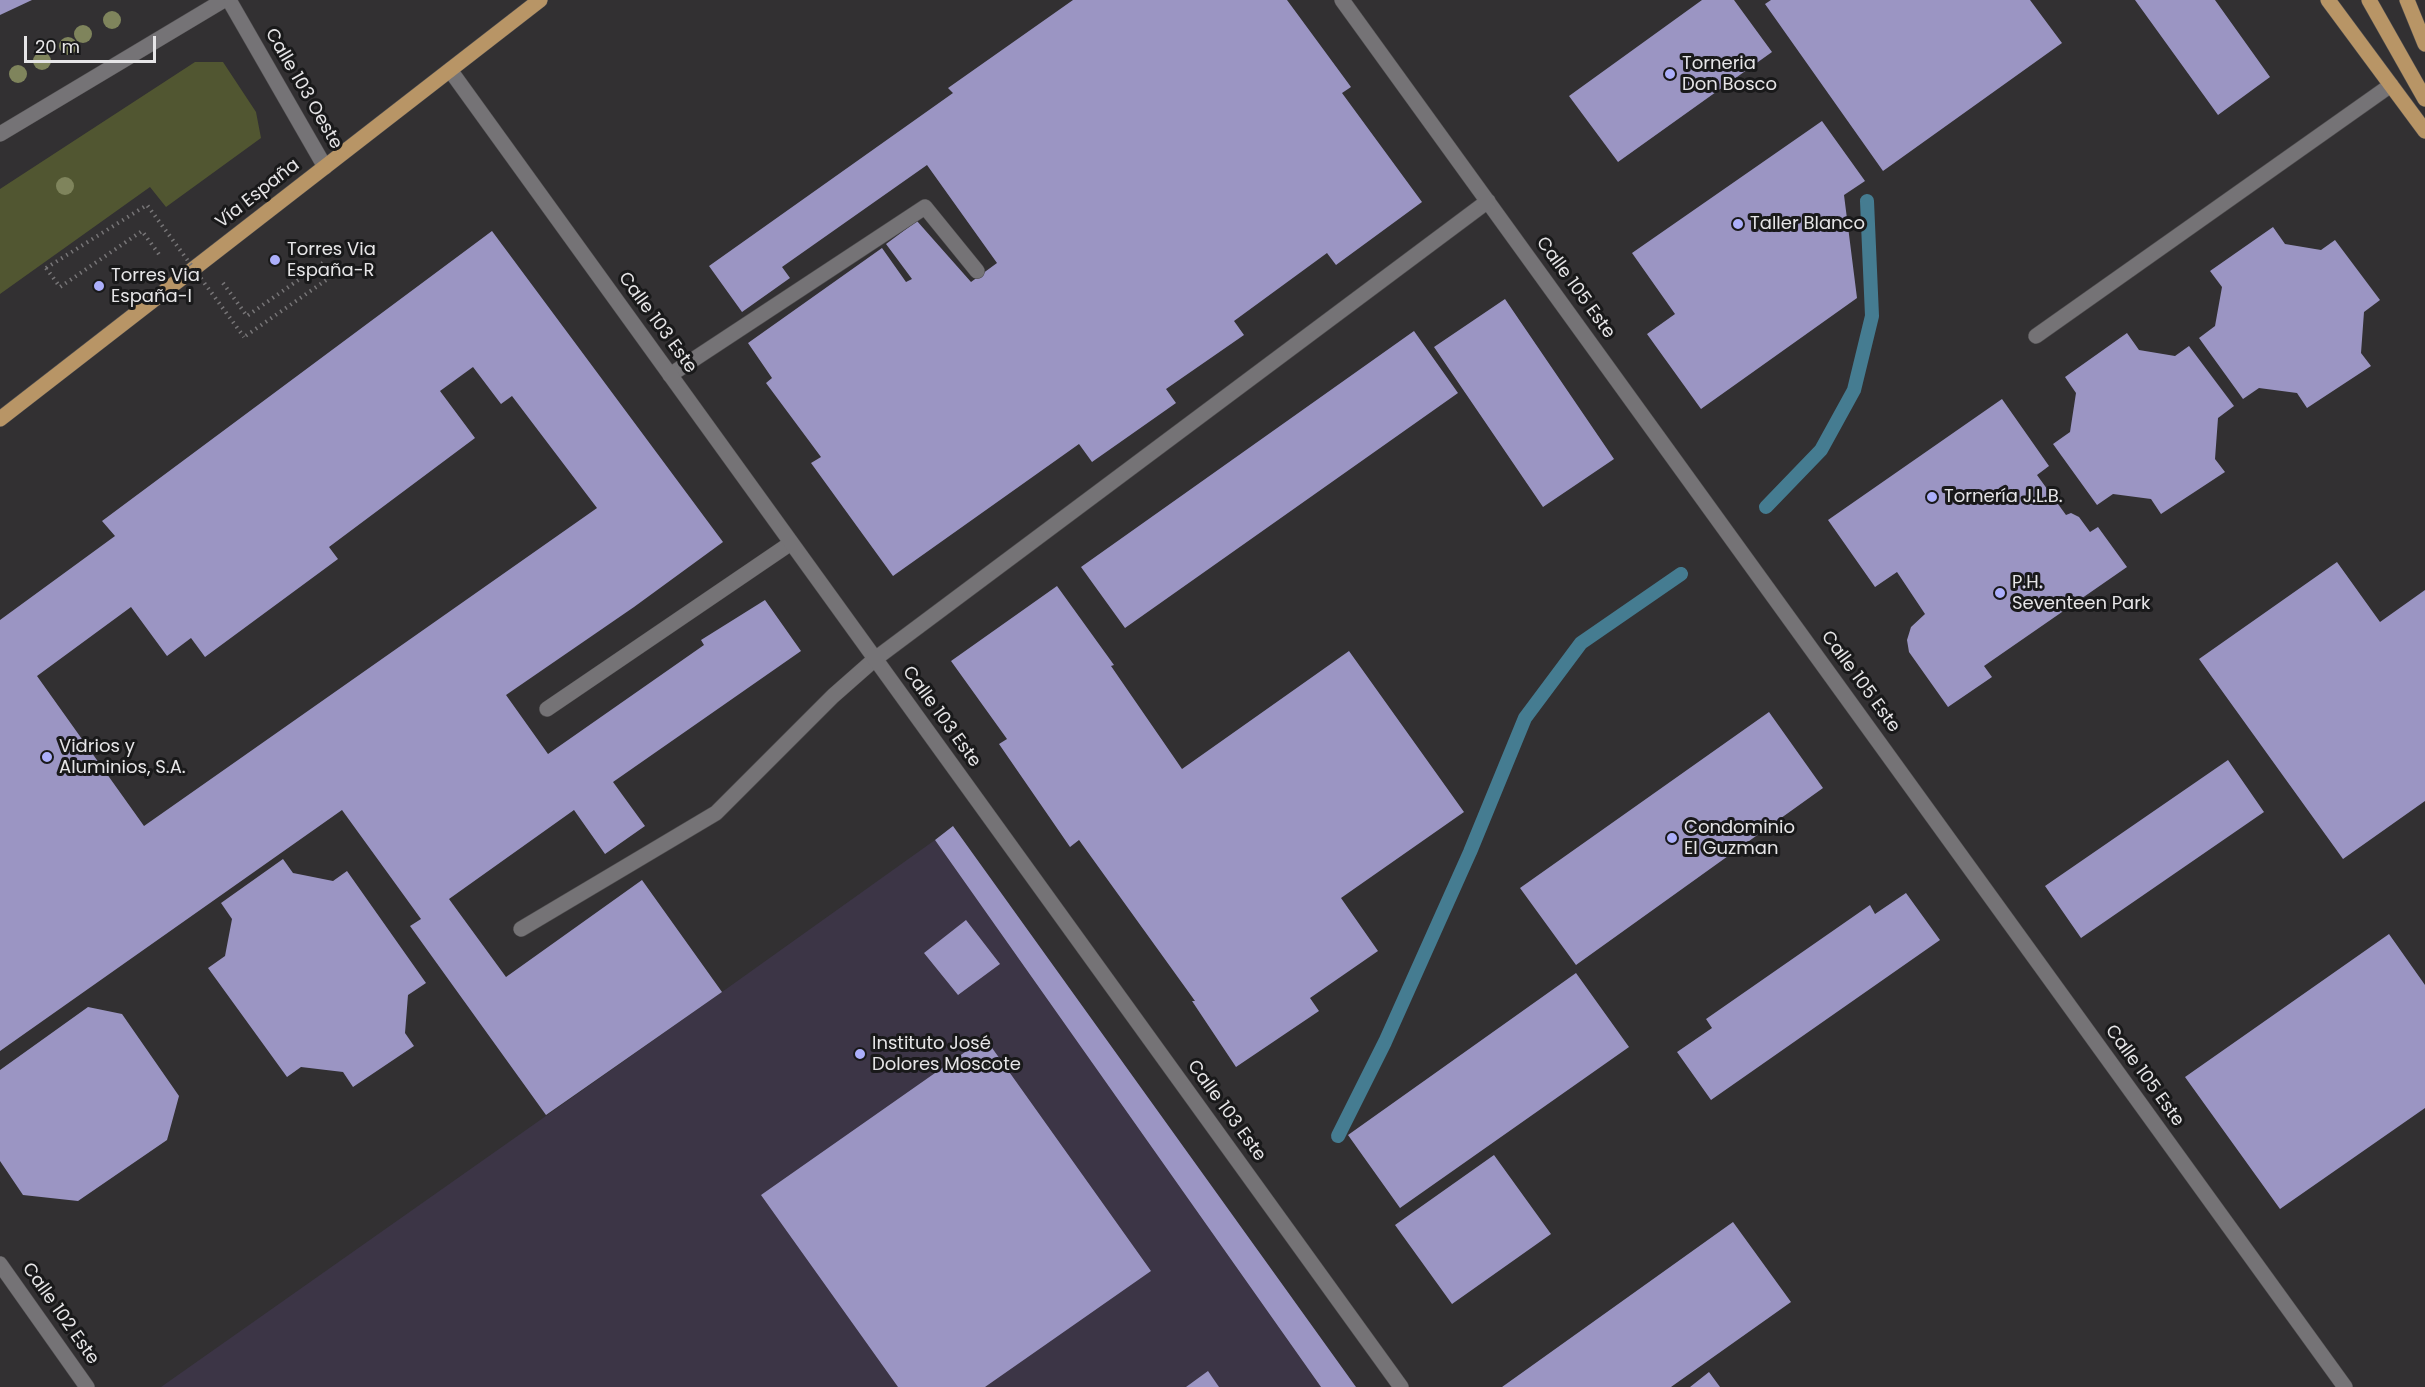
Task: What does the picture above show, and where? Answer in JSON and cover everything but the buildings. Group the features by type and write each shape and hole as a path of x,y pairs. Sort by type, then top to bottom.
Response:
{"main road":[{"name":"Vía España","path":"0,419 540,0"},
{"path":"2328,0 2425,131"},
{"path":"2369,0 2425,99"},
{"path":"2408,0 2425,44"}],"street":[{"path":"0,134 224,0"},
{"name":"Calle 103 Oeste","path":"229,0 325,167"},
{"name":"Calle 105 Este","path":"1342,0 2345,1387"},
{"name":"Calle 103 Este","path":"450,70 1401,1387"},
{"path":"2036,336 2391,85"},
{"path":"521,929 716,813 833,696 875,659 1488,201"},
{"path":"670,375 925,207 976,271"},
{"path":"547,709 791,543"},
{"name":"Calle 102 Este","path":"2,1270 87,1387"}],"path":[{"path":"142,231 60,287 46,268 147,205 244,338 335,274 324,262 247,316 206,259"}],"shaded area":[{"name":"Instituto José Dolores Moscote","path":"935,840 1321,1387 161,1387 722,992"}],"green space":[{"path":"195,62 223,62 256,112 261,138 166,207 150,187 0,294 0,189"}],"waterway":[{"path":"1766,507 1821,450 1854,390 1872,316 1867,201"},
{"path":"1338,1136 1385,1042 1470,852 1525,718 1581,643 1681,574"}],"place":[{"name":"Torneria Don Bosco","path":"1670,74"},
{"name":"Taller Blanco","path":"1738,224"},
{"name":"Torres Via España-R","path":"275,260"},
{"name":"Torres Via España-I","path":"99,286"},
{"name":"Tornería J.L.B.","path":"1932,497"},
{"name":"P.H. Seventeen Park","path":"2000,593"},
{"name":"Vidrios y Aluminios, S.A.","path":"47,757"},
{"name":"Condominio El Guzman","path":"1672,838"},
{"name":"Instituto José Dolores Moscote","path":"860,1054"}]}
